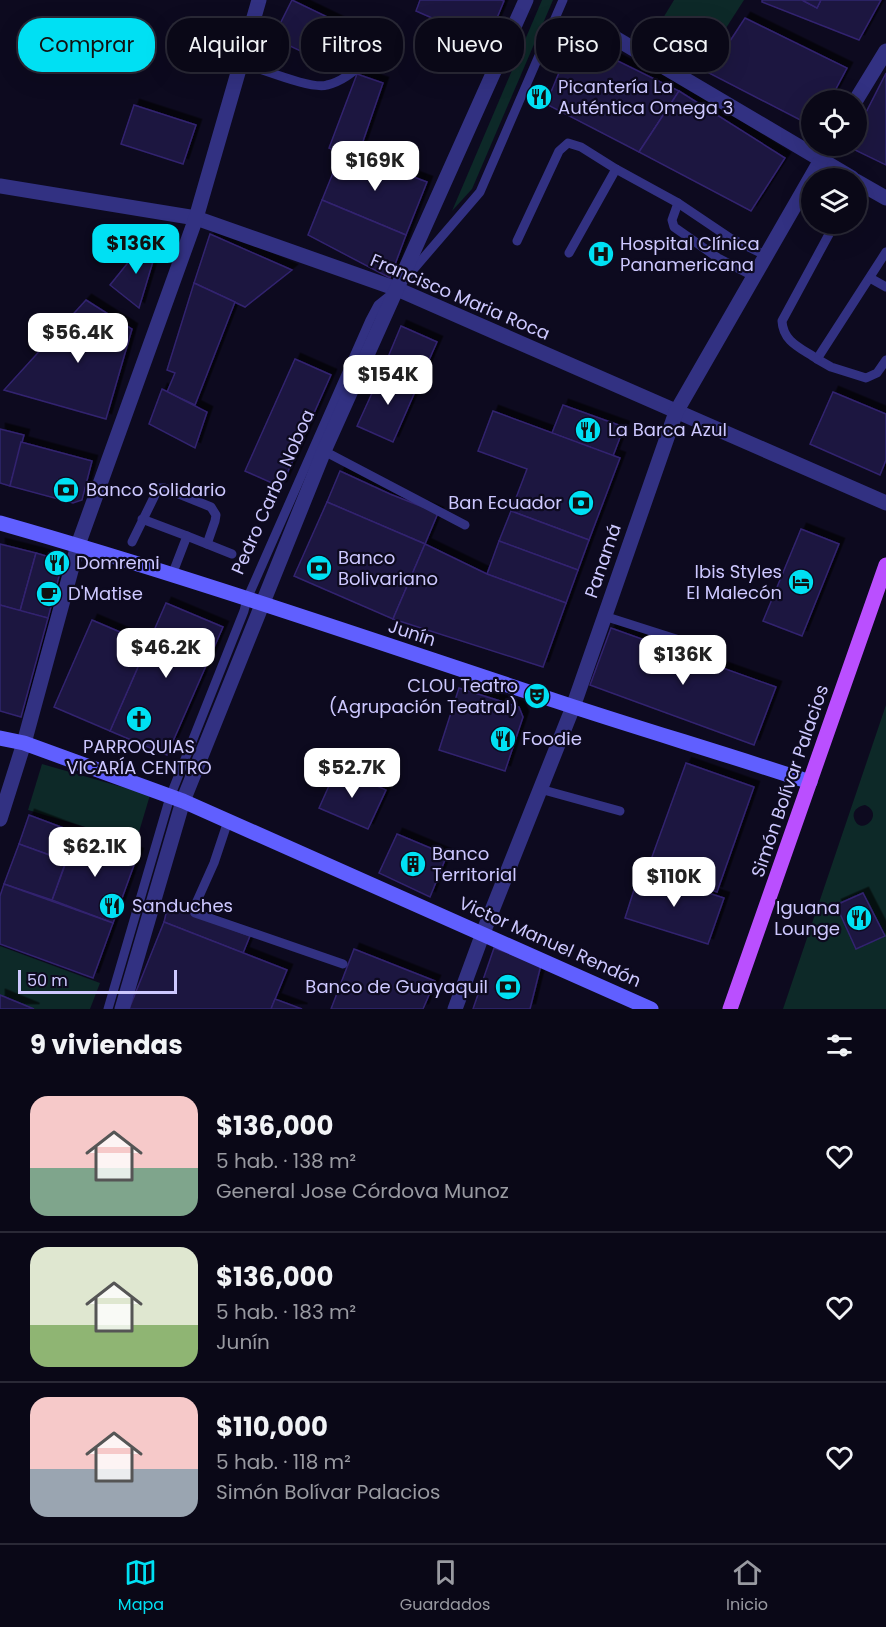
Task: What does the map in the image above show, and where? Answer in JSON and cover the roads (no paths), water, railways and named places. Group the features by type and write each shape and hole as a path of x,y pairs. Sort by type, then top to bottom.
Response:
{"main road":[{"name":"Simón Bolívar Palacios","path":"730,1009 886,565"}],"street":[{"path":"254,18 259,0"},
{"path":"397,289 526,0"},
{"path":"620,41 834,168"},
{"path":"862,90 886,51"},
{"path":"0,819 24,743 78,545 196,218 238,72"},
{"name":"Panamá","path":"455,1009 573,707 676,412 823,156"},
{"name":"Francisco Maria Roca","path":"0,186 196,218 397,289 886,503"},
{"path":"867,187 886,198"},
{"name":"Pedro Carbo Noboa","path":"122,1009 177,799 255,601 397,289"},
{"name":"Junín","path":"0,523 255,601 573,707 810,782"},
{"name":"Victor Manuel Rendón","path":"0,738 24,743 177,799 651,1009"}],"lane":[{"path":"397,289 480,192 563,0"},
{"path":"268,72 302,83 326,86 353,72"},
{"path":"518,241 559,151 568,143 581,147 678,203 730,238 765,255"},
{"path":"569,253 616,169"},
{"path":"678,203 672,220 674,227 718,258 753,276"},
{"path":"829,234 782,321 782,330 788,340 831,367 866,378 877,373 886,360"},
{"path":"818,358 886,252"},
{"path":"870,278 886,287"},
{"name":"Pedro Carbo Noboa","path":"255,601 370,320 378,305 397,289"},
{"path":"324,451 465,525"},
{"path":"132,542 157,491 164,488 211,507 216,515 207,544"},
{"path":"142,519 232,554"},
{"path":"172,575 187,536"},
{"path":"604,616 698,645"},
{"path":"540,789 620,811"},
{"name":"Pedro Carbo Noboa","path":"108,1009 177,799"},
{"path":"228,821 196,901 195,913 343,964"}],"place":[{"name":"Picantería La Auténtica Omega 3","path":"539,97"},
{"name":"Hospital Clínica Panamericana","path":"601,254"},
{"name":"La Barca Azul","path":"588,430"},
{"name":"Banco Solidario","path":"66,490"},
{"name":"Ban Ecuador","path":"581,503"},
{"name":"Domremi","path":"57,563"},
{"name":"Banco Bolivariano","path":"319,568"},
{"name":"Ibis Styles El Malecón","path":"801,582"},
{"name":"D'Matise","path":"49,594"},
{"name":"CLOU Teatro (Agrupación Teatral)","path":"537,696"},
{"name":"PARROQUIAS VICARÍA CENTRO","path":"139,719"},
{"name":"Foodie","path":"503,739"},
{"name":"Banco Territorial","path":"413,864"},
{"name":"Sanduches","path":"112,906"},
{"name":"Iguana Lounge","path":"859,918"},
{"name":"Banco de Guayaquil","path":"508,987"}]}
